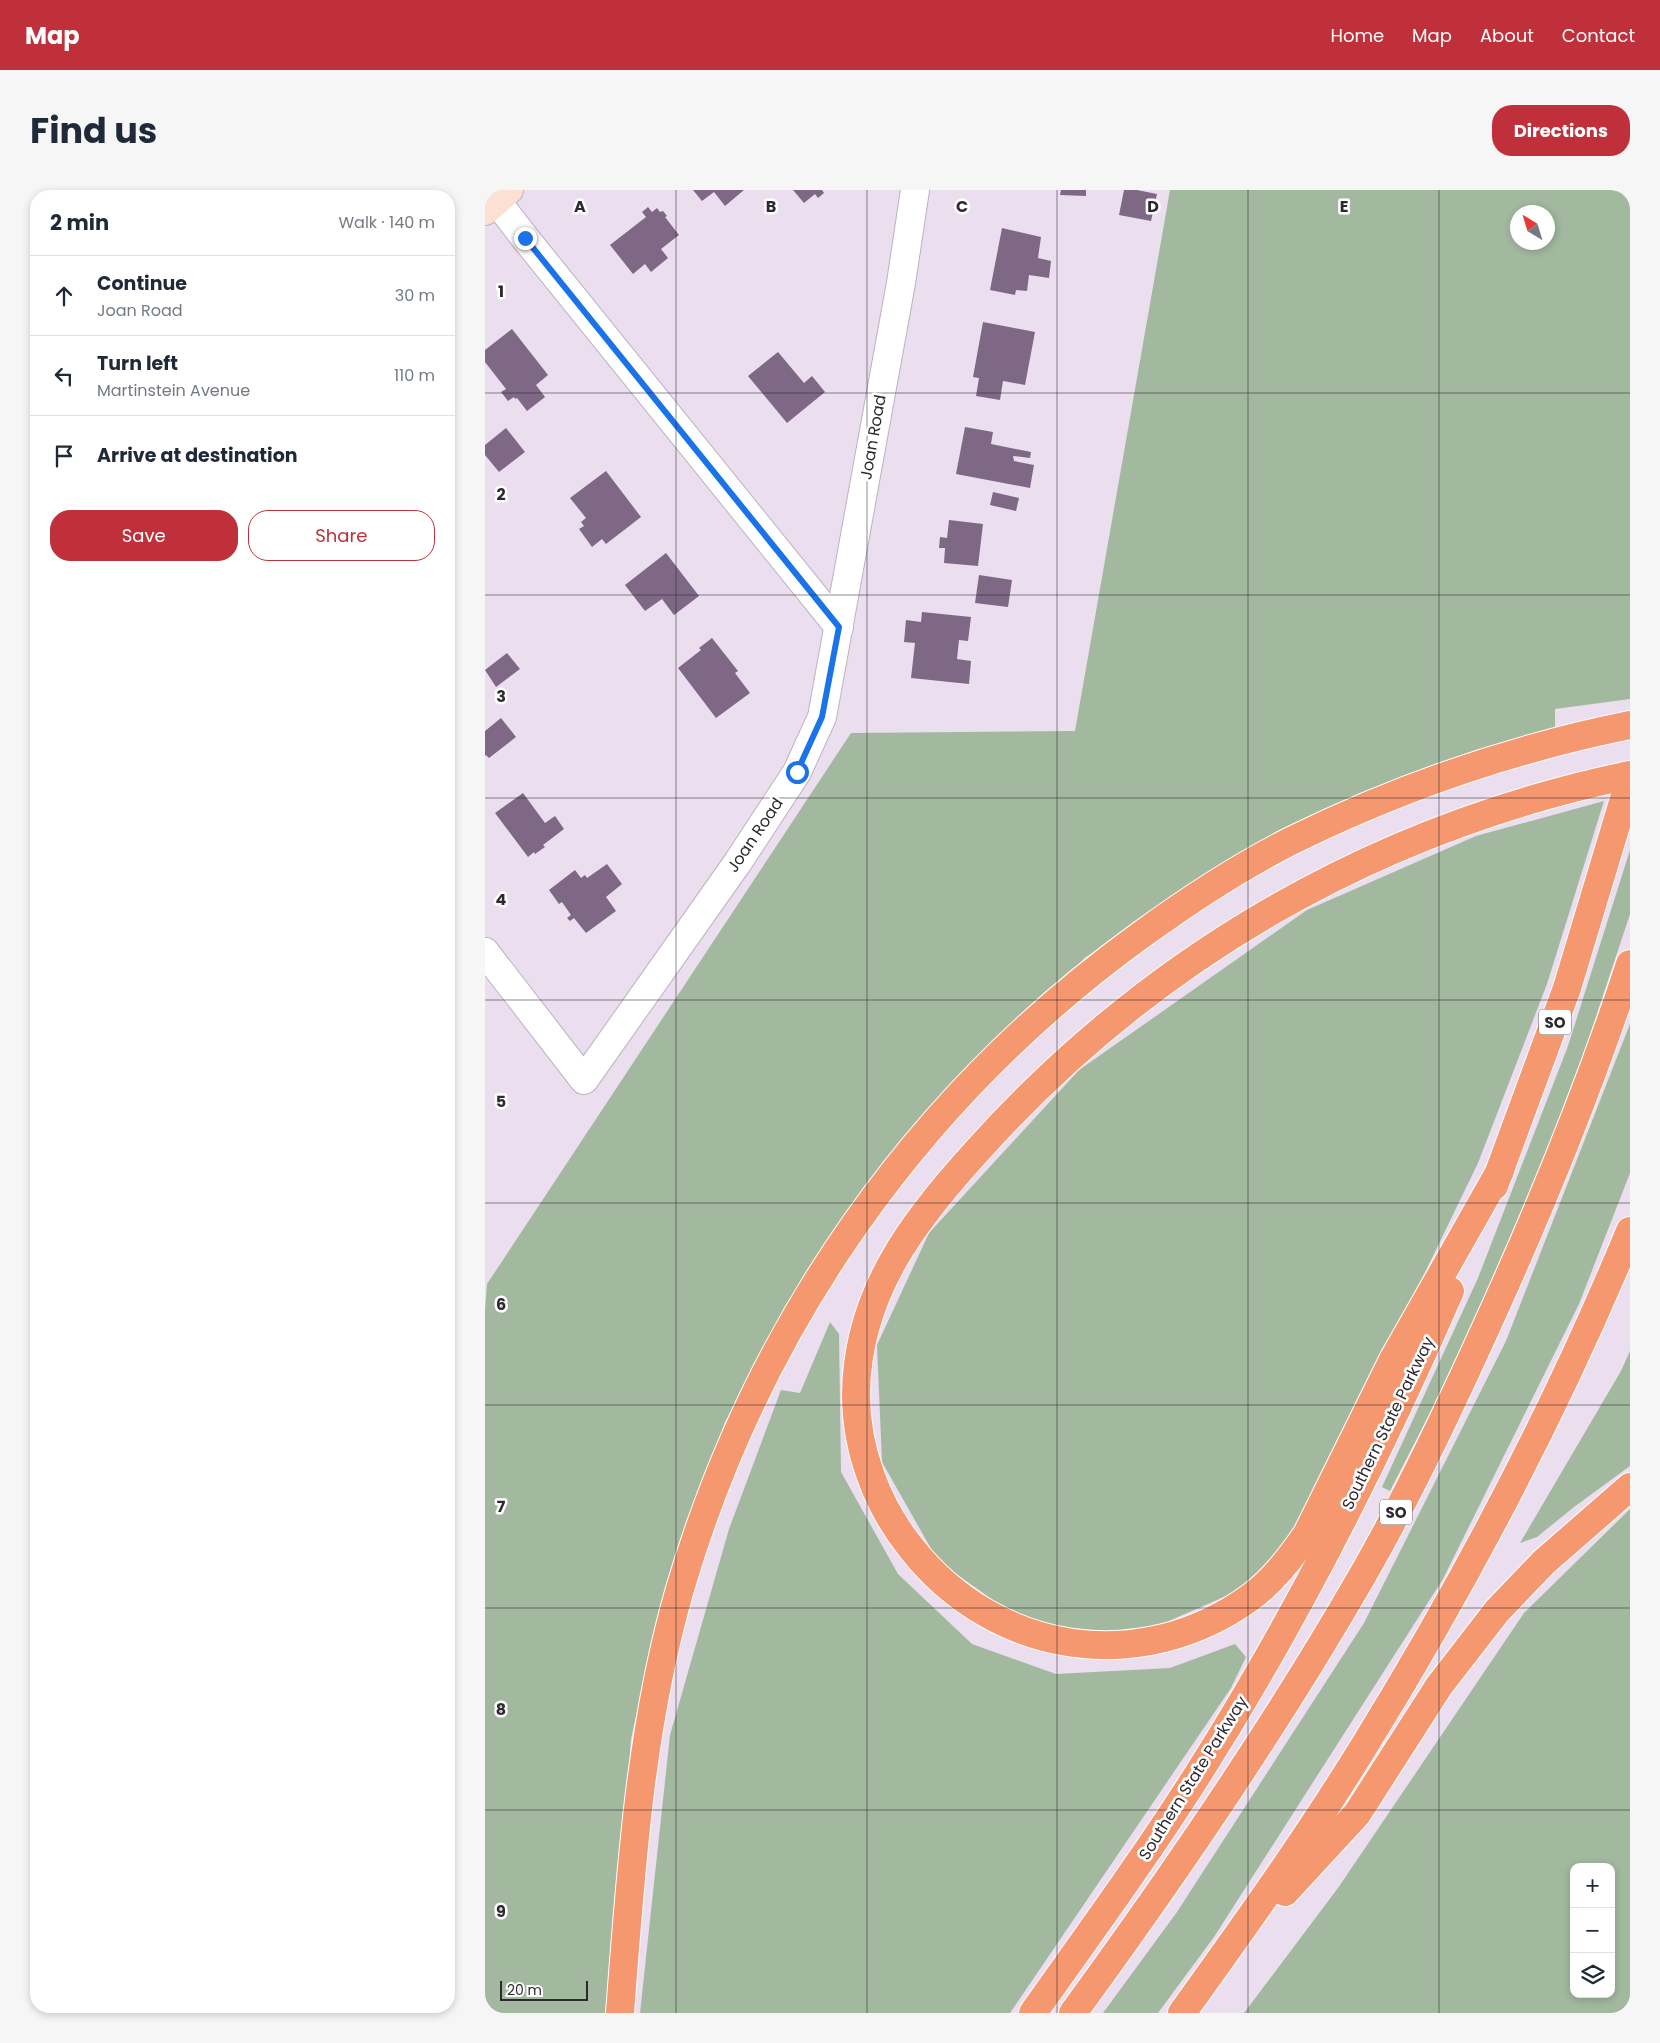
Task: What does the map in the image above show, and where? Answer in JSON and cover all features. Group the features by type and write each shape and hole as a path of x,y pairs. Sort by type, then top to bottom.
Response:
{"highway":[{"path":"620,2013 637,1808 643,1762 659,1670 680,1590 712,1494 750,1406 808,1295 854,1223 883,1184 937,1119 1049,1007 1161,920 1245,867 1289,842 1410,788 1521,750 1563,738 1630,724"},
{"path":"1500,1171 1393,1360 1307,1534 1291,1557 1271,1579 1253,1595 1232,1609 1188,1631 1137,1644 1110,1646 1048,1639 1023,1631 994,1618 943,1582 921,1561 901,1536 886,1511 874,1484 859,1428 856,1397 863,1335 872,1304 883,1277 899,1249 943,1191 994,1132 1035,1090 1108,1023 1189,962 1299,895 1369,860 1429,834 1530,800 1583,785 1630,777"},
{"name":"Southern State Parkway","path":"1033,2013 1167,1822 1234,1715 1332,1540 1403,1396 1500,1171 1567,988 1630,777"},
{"name":"Southern State Parkway","path":"1073,2013 1157,1897 1267,1734 1357,1584 1396,1512 1463,1378 1527,1237 1577,1113 1630,964"},
{"path":"1183,2013 1275,1882 1365,1744 1475,1556 1572,1364 1630,1231"},
{"path":"1214,1968 1357,1814 1439,1686 1491,1618 1544,1562 1630,1487"}],"street":[{"name":"Joan Road","path":"485,952 584,1080 738,862 797,772 822,717 901,283 915,190"},
{"path":"495,198 839,627"}],"green space":[{"path":"1170,190 1630,190 1630,699 1555,709 1555,729 1257,847 1086,957 930,1111 812,1266 725,1422 661,1604 631,1739 612,2013 485,2013 485,1310 487,1284 851,733 1075,731"},
{"path":"1604,801 1547,984 1478,1163 1297,1537 1249,1586 1139,1634 1027,1624 938,1561 882,1462 877,1345 929,1233 1079,1070 1307,910 1476,836"},
{"path":"1630,850 1630,914 1585,1050 1495,1286 1390,1491 1382,1487 1478,1278 1568,1046"},
{"path":"1630,1024 1630,1173 1579,1304 1443,1579 1214,1937 1158,2013 1103,2013 1177,1912 1364,1623 1506,1341"},
{"path":"830,1322 839,1334 841,1472 898,1574 972,1644 1056,1674 1170,1668 1235,1644 1246,1657 1231,1688 1010,2013 640,2013 670,1735 729,1529 781,1390 800,1393"},
{"path":"1630,1351 1630,1466 1537,1537 1520,1543 1621,1371"},
{"path":"1630,1509 1630,2013 1244,2013 1338,1888 1524,1613"}],"building":[{"path":"693,190 744,190 725,206 714,192 702,201"},
{"path":"793,190 822,190 824,193 818,198 815,194 804,203"},
{"path":"1061,190 1086,190 1086,196 1060,195"},
{"path":"1124,190 1137,190 1157,194 1151,221 1119,215"},
{"path":"648,207 652,212 657,208 660,212 663,211 667,216 665,217 679,235 661,249 668,258 651,272 645,264 633,274 610,245 646,217 642,212"},
{"path":"1002,228 1041,237 1038,258 1051,261 1049,278 1029,275 1027,291 1016,290 1015,295 990,290"},
{"path":"983,322 1035,332 1025,385 1003,381 1000,400 976,396 979,378 973,377"},
{"path":"512,329 548,375 536,385 545,397 527,411 517,398 515,399 514,397 508,401 501,392 506,389 485,362 485,350"},
{"path":"778,352 804,383 812,376 825,392 787,423 748,376"},
{"path":"965,427 993,432 991,444 1031,452 1030,458 1013,456 1014,461 1034,465 1030,488 956,474"},
{"path":"506,428 525,452 499,472 485,455 485,445"},
{"path":"606,471 641,517 606,544 602,539 592,547 579,529 584,526 581,522 586,518 570,498"},
{"path":"993,492 1019,498 1016,511 990,505"},
{"path":"949,520 983,524 978,566 944,563 945,548 939,548 940,537 947,538"},
{"path":"666,553 699,596 674,615 662,599 645,611 625,585"},
{"path":"979,575 1012,580 1008,607 975,603"},
{"path":"922,612 971,617 968,641 959,640 957,659 971,661 969,684 911,678 915,643 904,642 906,620 921,622"},
{"path":"712,638 738,671 735,673 750,693 716,718 678,668 701,650 699,648"},
{"path":"507,653 520,669 496,687 485,670"},
{"path":"501,718 516,737 489,758 485,756 485,731"},
{"path":"523,793 545,823 555,816 564,829 543,845 545,847 528,857 495,813"},
{"path":"607,864 622,884 606,897 616,911 586,933 574,918 570,921 567,918 571,915 562,902 559,904 549,890 575,870 581,878 585,875 587,878"}],"route":[{"path":"525,238 839,627 822,717 797,772"}]}
